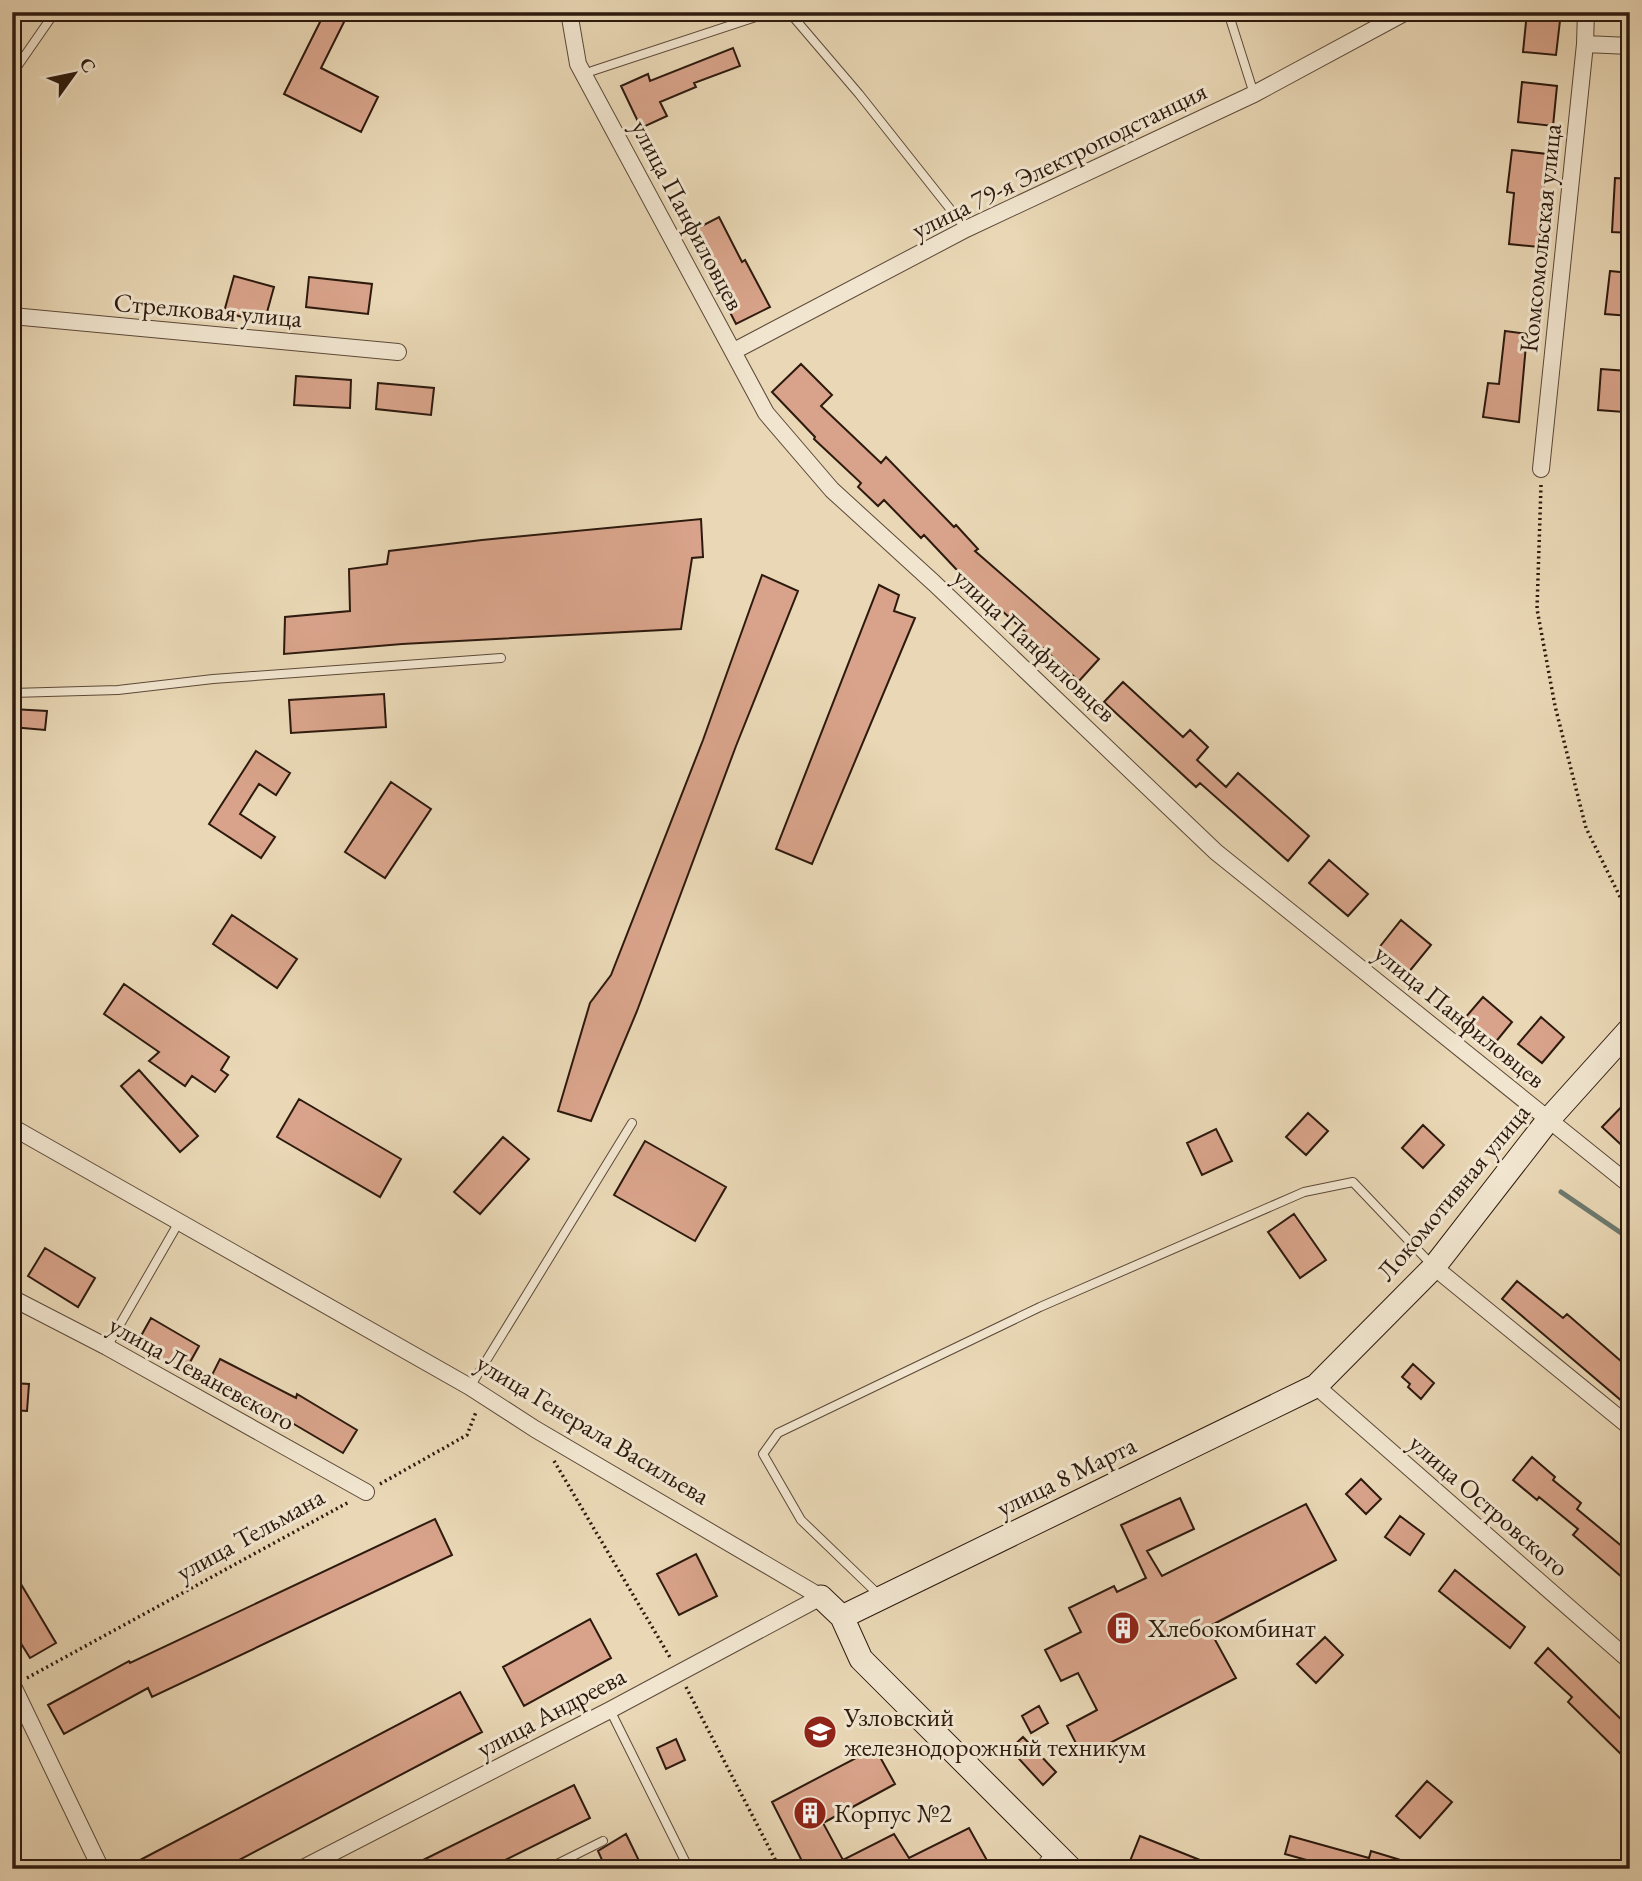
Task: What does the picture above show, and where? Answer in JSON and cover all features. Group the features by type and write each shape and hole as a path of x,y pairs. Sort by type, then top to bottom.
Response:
{"main road":[{"name":"Локомотивная улица","path":"1316,1386 1434,1267 1549,1119 1630,1029"},
{"name":"улица 8 Марта","path":"842,1617 1316,1386"},
{"name":"улица Генерала Васильева","path":"821,1597 842,1617 861,1659 1056,1864"}],"street":[{"name":"улица Панфиловцев","path":"569,12 578,64 766,413 832,490 934,583 1216,852 1630,1185"},
{"name":"улица 79-я Электроподстанция","path":"734,351 966,229 1254,94 1406,12"},
{"name":"Комсомольская улица","path":"1541,469 1585,44 1586,12"},
{"path":"1585,44 1630,46"},
{"name":"Стрелковая улица","path":"12,316 398,352"},
{"name":"улица Генерала Васильева","path":"12,1128 476,1391 821,1597"},
{"path":"1434,1267 1630,1427"},
{"name":"улица Леваневского","path":"12,1298 107,1347 366,1492"},
{"name":"улица Островского","path":"1316,1386 1630,1661"},
{"name":"улица Андреева","path":"301,1869 610,1710 821,1597"},
{"path":"13,1685 101,1869"}],"lane":[{"path":"12,75 55,12"},
{"path":"592,71 768,13 788,12 859,94 966,229"},
{"path":"1228,12 1254,94"},
{"path":"12,693 118,690 213,679 501,658"},
{"path":"476,1391 632,1123"},
{"path":"881,1597 801,1520 763,1454 778,1433 1040,1307 1304,1192 1353,1182 1434,1267"},
{"path":"107,1347 179,1222"},
{"path":"610,1710 689,1869"},
{"path":"547,1869 603,1841"}],"path":[{"path":"1541,469 1537,609 1555,706 1586,828 1630,917"},
{"name":"улица Тельмана","path":"13,1685 467,1436 476,1391"},
{"path":"536,1429 679,1672 780,1869"}],"building":[{"path":"325,12 349,12 321,68 378,97 361,132 284,94"},
{"path":"1527,12 1561,12 1556,55 1523,52"},
{"path":"733,48 740,66 694,83 696,87 660,102 667,116 641,128 621,86 648,74 650,81"},
{"path":"1522,82 1557,86 1553,126 1518,122"},
{"path":"1512,150 1547,154 1539,247 1509,244 1514,193 1507,192"},
{"path":"1615,178 1630,179 1630,233 1612,232"},
{"path":"719,217 742,262 745,260 770,307 736,324 712,277 717,275 694,230"},
{"path":"1610,271 1630,273 1630,316 1605,314"},
{"path":"234,276 274,287 264,323 224,312"},
{"path":"309,277 372,284 368,314 306,307"},
{"path":"1505,331 1527,334 1519,422 1483,417 1488,383 1499,384"},
{"path":"801,364 832,395 821,406 881,463 886,457 954,527 956,525 978,549 975,551 1099,659 1079,681 956,569 924,535 921,538 884,500 878,506 858,487 861,483 814,439 772,392"},
{"path":"1601,369 1627,371 1624,412 1598,410"},
{"path":"296,376 351,380 350,408 294,405"},
{"path":"378,383 434,388 431,415 376,409"},
{"path":"701,519 703,557 692,558 681,629 402,644 284,654 285,617 350,611 349,569 387,564 389,551"},
{"path":"762,575 798,591 736,746 637,1011 591,1121 558,1111 590,1003 611,975 703,740"},
{"path":"879,585 899,595 894,611 915,618 812,864 776,849"},
{"path":"1123,682 1183,737 1190,730 1208,747 1197,760 1226,787 1238,773 1309,836 1288,861 1200,783 1196,787 1104,702"},
{"path":"384,694 386,727 291,733 289,700"},
{"path":"12,709 47,711 45,730 12,727"},
{"path":"256,751 290,773 276,795 259,784 240,814 275,837 261,858 209,824"},
{"path":"391,782 431,809 385,878 345,852"},
{"path":"1329,860 1368,894 1348,916 1309,883"},
{"path":"232,915 297,959 277,988 213,944"},
{"path":"1401,920 1431,945 1408,973 1378,949"},
{"path":"124,984 229,1057 221,1070 228,1075 215,1092 192,1076 185,1086 149,1061 159,1052 104,1014"},
{"path":"1483,997 1512,1022 1494,1044 1465,1018"},
{"path":"1541,1017 1564,1037 1542,1063 1518,1044"},
{"path":"139,1070 198,1136 180,1152 121,1086"},
{"path":"1630,1098 1630,1153 1602,1127"},
{"path":"299,1099 401,1159 380,1197 277,1137"},
{"path":"1308,1113 1328,1131 1306,1155 1286,1137"},
{"path":"1423,1125 1444,1145 1423,1168 1402,1148"},
{"path":"1216,1129 1232,1161 1202,1175 1187,1143"},
{"path":"503,1137 529,1159 480,1214 454,1192"},
{"path":"645,1141 726,1187 695,1241 614,1195"},
{"path":"1294,1214 1326,1260 1300,1278 1268,1232"},
{"path":"45,1248 95,1278 78,1307 28,1276"},
{"path":"1517,1281 1563,1318 1567,1314 1630,1369 1630,1394 1623,1402 1502,1299"},
{"path":"151,1318 199,1346 184,1373 136,1345"},
{"path":"220,1359 296,1398 297,1394 357,1430 343,1453 270,1410 268,1413 208,1383"},
{"path":"1413,1364 1434,1383 1421,1399 1402,1377"},
{"path":"12,1383 29,1384 27,1411 12,1410"},
{"path":"1532,1457 1555,1477 1553,1480 1581,1503 1577,1509 1630,1553 1630,1584 1573,1535 1578,1529 1513,1480"},
{"path":"1361,1479 1381,1499 1366,1514 1346,1494"},
{"name":"Хлебокомбинат","path":"1180,1498 1194,1529 1147,1551 1162,1576 1306,1504 1336,1560 1208,1627 1236,1678 1083,1757 1067,1726 1097,1710 1078,1673 1061,1681 1045,1650 1081,1632 1069,1608 1114,1586 1117,1592 1146,1578 1121,1525"},
{"path":"1400,1516 1424,1534 1410,1555 1385,1537"},
{"path":"435,1519 452,1555 152,1697 148,1688 64,1734 48,1705 129,1661 130,1663"},
{"path":"696,1554 717,1596 679,1615 657,1574"},
{"path":"12,1569 56,1643 30,1658 12,1629"},
{"path":"1455,1570 1525,1627 1510,1648 1439,1591"},
{"path":"590,1619 611,1658 524,1706 503,1667"},
{"path":"1325,1637 1343,1655 1316,1683 1297,1664"},
{"path":"1548,1648 1630,1728 1630,1763 1568,1702 1572,1697 1535,1663"},
{"path":"460,1692 482,1732 222,1869 123,1869"},
{"path":"1039,1706 1048,1723 1031,1733 1022,1716"},
{"path":"1023,1737 1056,1772 1043,1785 1010,1749"},
{"path":"676,1739 685,1760 666,1769 657,1748"},
{"name":"Корпус №2","path":"875,1748 895,1784 823,1823 843,1860 894,1834 909,1858 969,1828 989,1864 979,1869 806,1869 772,1802"},
{"path":"1427,1781 1452,1802 1420,1838 1396,1816"},
{"path":"574,1785 590,1818 487,1869 405,1869"},
{"path":"626,1834 643,1869 606,1869 598,1851"},
{"path":"1140,1836 1220,1869 1147,1869 1130,1861"},
{"path":"1290,1836 1369,1858 1371,1851 1417,1865 1416,1869 1339,1869 1285,1854"}],"waterway":[{"path":"1561,1192 1630,1239"}],"place":[{"name":"Хлебокомбинат","path":"1123,1628"},
{"name":"Узловский железнодорожный техникум","path":"820,1732"},
{"name":"Корпус №2","path":"810,1813"}]}
